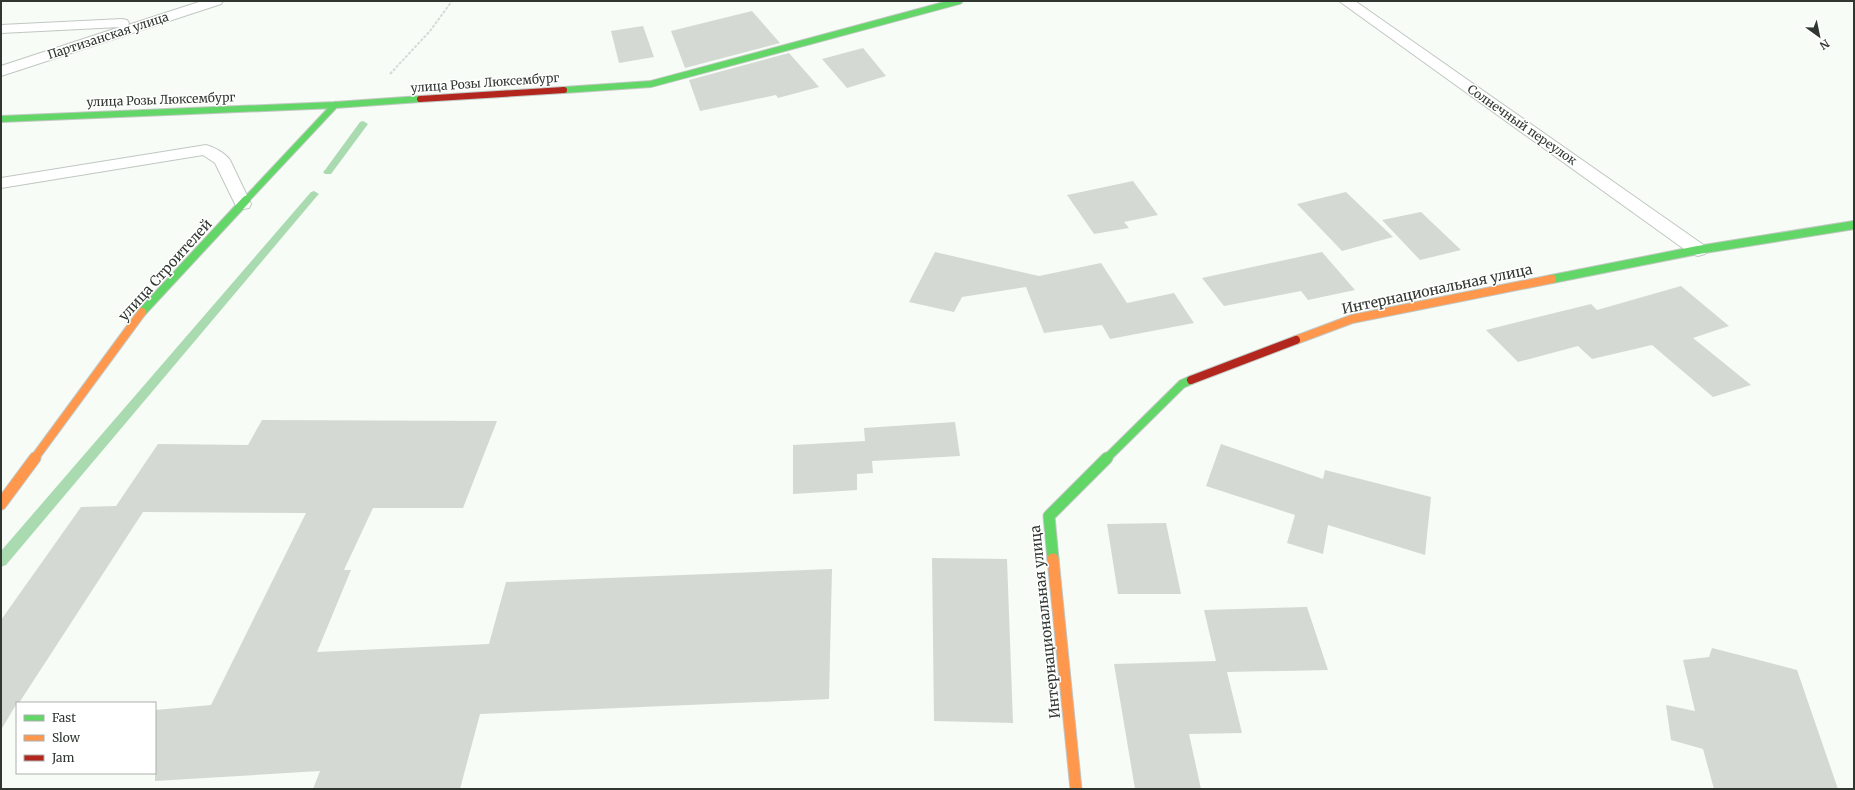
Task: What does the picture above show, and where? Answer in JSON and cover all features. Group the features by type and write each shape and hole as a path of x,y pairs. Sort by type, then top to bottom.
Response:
{"street":[{"name":"Партизанская улица","path":"1,71 216,1"},
{"name":"улица Розы Люксембург","path":"1,119 360,104 651,84 959,1"},
{"name":"Солнечный переулок","path":"1346,1 1698,250"},
{"path":"1,29 150,22"},
{"name":"улица Строителей","path":"1,504 145,308 335,105"},
{"name":"Интернациональная улица","path":"1076,789 1049,516 1182,384 1352,319 1698,250 1854,225"}],"lane":[{"path":"1,182 206,150 222,160 243,204"}],"path":[{"path":"360,104 430,31 452,1"}],"building":[{"path":"752,11 780,43 685,68 671,31"},
{"path":"643,26 654,57 619,63 611,31"},
{"path":"863,48 886,76 847,88 822,59"},
{"path":"789,53 819,87 778,98 776,95 700,111 689,80"},
{"path":"1133,181 1158,215 1124,222 1129,228 1094,234 1067,195"},
{"path":"1346,192 1393,237 1342,251 1297,204"},
{"path":"1421,212 1461,250 1420,260 1382,220"},
{"path":"935,252 1039,276 1101,263 1127,303 1174,293 1194,323 1110,339 1102,325 1044,333 1026,287 962,297 954,312 909,302"},
{"path":"1322,252 1355,290 1308,300 1301,291 1224,306 1202,278"},
{"path":"1681,286 1729,326 1693,338 1751,385 1713,397 1652,345 1592,359 1578,346 1518,362 1486,330 1591,304 1597,310"},
{"path":"262,420 497,421 463,508 373,508 344,570 351,570 317,652 489,644 506,582 832,569 829,699 480,714 460,789 313,789 320,771 155,781 156,710 211,705 306,513 143,512 20,702 16,702 16,705 1,730 1,620 81,507 116,506 158,444 248,445"},
{"path":"955,422 960,456 872,461 873,473 857,474 857,490 793,494 793,445 865,441 864,428"},
{"path":"1221,444 1323,479 1325,470 1431,497 1425,555 1328,525 1323,554 1287,543 1295,515 1206,486"},
{"path":"1166,523 1181,594 1118,594 1107,524"},
{"path":"932,558 1007,559 1013,723 934,721"},
{"path":"1307,607 1328,670 1227,672 1242,733 1189,734 1201,789 1135,789 1114,664 1216,661 1204,610"},
{"path":"1712,648 1797,670 1838,789 1714,789 1703,749 1671,740 1666,705 1695,711 1683,660 1709,657"}],"waterway":[{"path":"328,172 363,124"},
{"path":"1,561 314,194"}],"traffic: fast":[{"path":"564,90 651,84 959,1"},
{"path":"1,119 335,105 420,99"},
{"path":"142,312 335,105"},
{"path":"1552,279 1698,250 1854,225"},
{"path":"1053,559 1049,516 1182,384 1191,380"}],"traffic: slow":[{"path":"1296,340 1352,319 1552,279"},
{"path":"1,504 142,312"},
{"path":"1053,559 1076,789"}],"traffic: jam":[{"path":"420,99 564,90"},
{"path":"1191,380 1296,340"}]}
